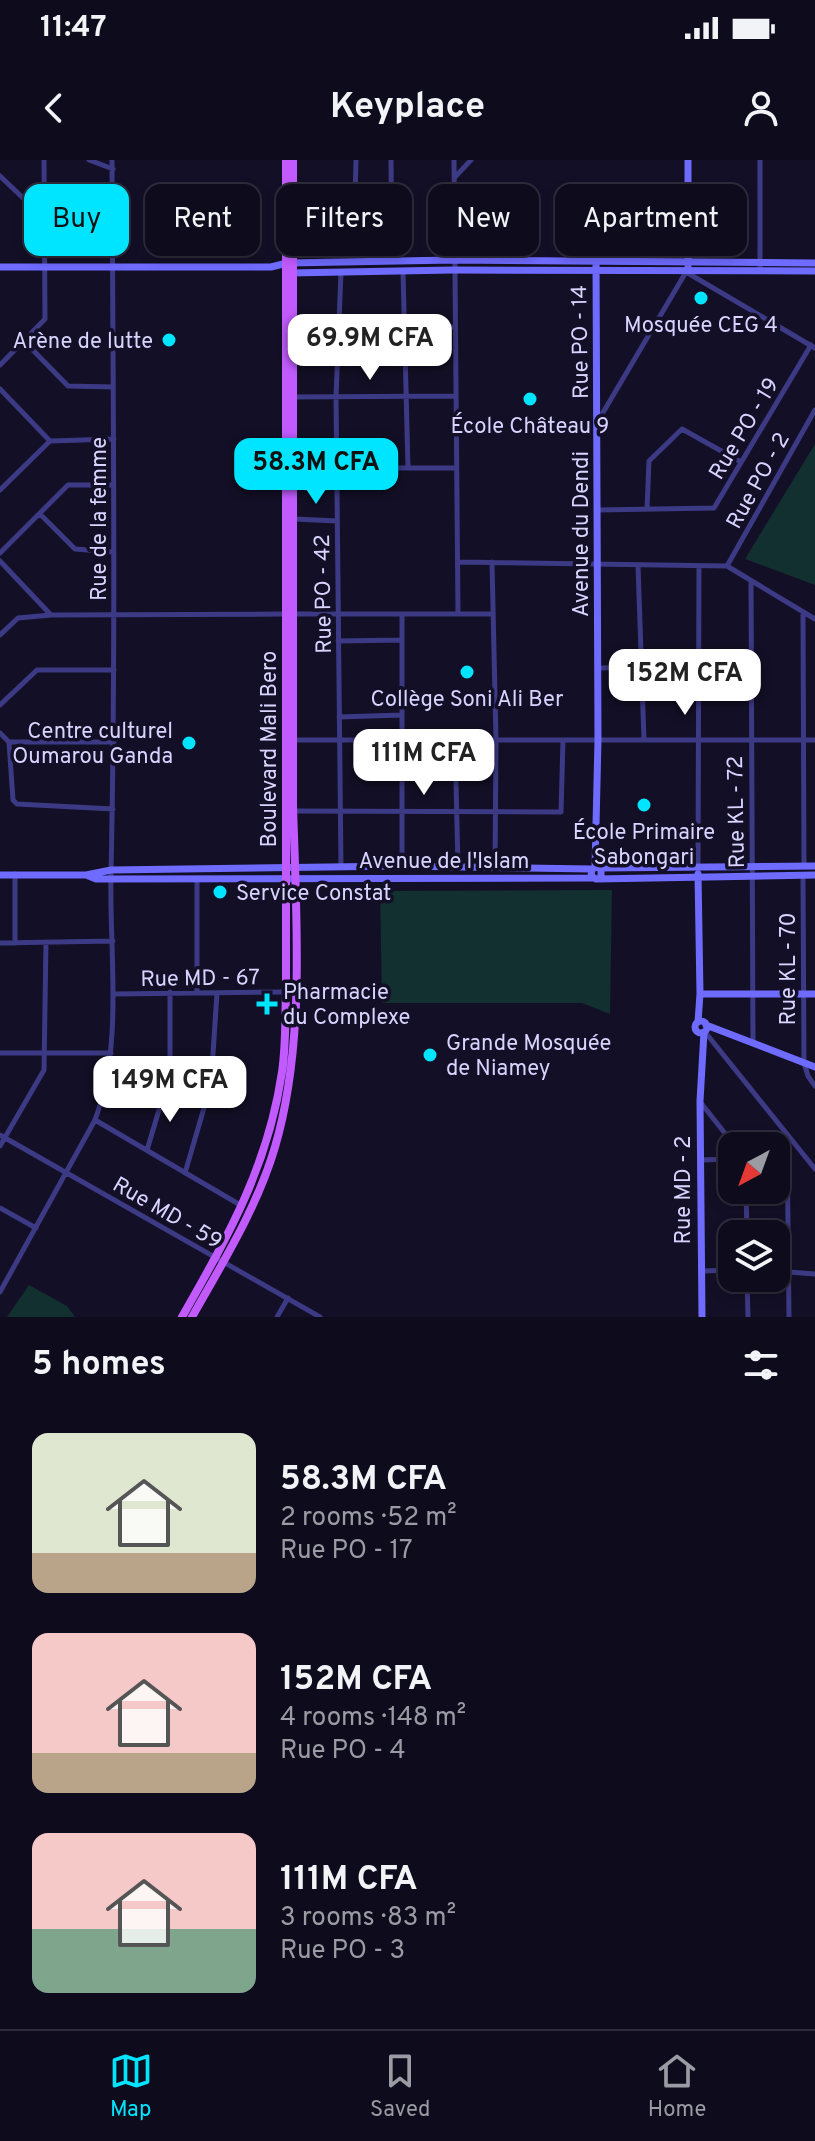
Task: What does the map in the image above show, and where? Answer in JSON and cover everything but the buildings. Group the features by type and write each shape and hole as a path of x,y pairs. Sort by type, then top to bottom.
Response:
{"main road":[{"name":"Boulevard Mali Bero","path":"286,160 289,184"},
{"name":"Boulevard Mali Bero","path":"291,184 293,160"},
{"name":"Boulevard Mali Bero","path":"192,1317 243,1207 266,1145 283,1069 289,1016 290,256"},
{"name":"Boulevard Mali Bero","path":"289,614 294,468 290,397 293,327 290,268"},
{"name":"Boulevard Mali Bero","path":"182,1317 250,1214 275,1147 292,1065 286,992 291,879"}],"street":[{"path":"44,160 44,184"},
{"path":"89,160 113,169"},
{"name":"Rue de la femme","path":"0,1292 95,1120 106,1090 110,1066 114,994 111,874 114,742 112,160"},
{"path":"355,184 356,160"},
{"path":"391,160 392,184"},
{"path":"454,160 458,614"},
{"path":"454,177 471,160"},
{"path":"686,272 689,262 688,160"},
{"path":"760,160 760,267"},
{"path":"0,176 24,199"},
{"path":"0,365 45,319 45,256"},
{"path":"290,268 392,260 453,260 689,262 815,271"},
{"name":"Rue PO - 14","path":"596,261 598,421"},
{"path":"0,267 271,267 341,272 686,272 815,263"},
{"name":"Rue PO - 42","path":"341,272 336,397 341,867"},
{"path":"403,272 408,468"},
{"path":"686,272 813,346"},
{"name":"Avenue du Dendi","path":"596,872 598,421 686,272"},
{"path":"293,327 454,327"},
{"path":"24,341 68,386 113,387"},
{"name":"Rue PO - 19","path":"598,510 711,510 813,346"},
{"path":"0,389 50,441"},
{"path":"290,397 455,396"},
{"name":"Rue PO - 2","path":"727,566 815,410"},
{"path":"647,509 649,461 682,429 741,462"},
{"path":"1,487 50,441 114,439"},
{"path":"294,468 456,468"},
{"path":"0,553 68,485 113,485"},
{"path":"40,514 75,549 113,552"},
{"path":"293,519 337,521"},
{"path":"0,561 51,615"},
{"path":"458,562 727,566 815,619"},
{"path":"492,562 495,868"},
{"path":"638,565 644,740"},
{"path":"698,872 699,566"},
{"name":"Rue KL - 72","path":"751,581 753,1042"},
{"path":"803,612 804,866"},
{"path":"402,614 402,866"},
{"path":"0,635 18,618 51,615 493,614"},
{"path":"338,641 402,640"},
{"path":"598,668 699,666"},
{"path":"0,705 37,670 114,670"},
{"path":"339,717 402,715"},
{"path":"0,733 9,742 13,800 17,804 113,809"},
{"path":"290,740 815,740"},
{"path":"455,740 458,868"},
{"path":"290,811 561,812 563,740"},
{"path":"9,742 114,742"},
{"name":"Avenue de l'Islam","path":"218,874 291,868 402,866 596,872"},
{"name":"Avenue de l'Islam","path":"218,874 291,879 752,871 815,866"},
{"name":"Avenue de l'Islam","path":"752,871 815,875"},
{"name":"Rue MD - 2","path":"698,872 703,1028 701,1064"},
{"path":"15,874 15,943"},
{"path":"0,875 86,875 96,879 111,874 218,874"},
{"path":"192,876 197,993"},
{"name":"Rue KL - 70","path":"803,876 804,1063"},
{"path":"0,943 113,941"},
{"path":"0,1146 2,1136 44,1070 46,942"},
{"path":"170,992 170,1058 183,1077 211,1084"},
{"name":"Rue MD - 67","path":"114,994 286,992"},
{"path":"185,1173 211,1084 217,993"},
{"path":"700,994 815,994"},
{"path":"703,1028 719,1030 815,1067"},
{"path":"703,1028 785,1132"},
{"name":"Rue MD - 2","path":"702,1317 700,1101 703,1028"},
{"path":"703,1052 716,1046"},
{"path":"0,1053 111,1053"},
{"path":"110,1066 152,1071 170,1058"},
{"path":"804,1063 815,1086"},
{"path":"152,1071 165,1090"},
{"path":"147,1150 165,1090 183,1077"},
{"path":"700,1101 724,1132"},
{"path":"95,1120 243,1207"},
{"name":"Rue MD - 59","path":"2,1136 320,1317"},
{"path":"790,1138 815,1169"},
{"path":"700,1160 718,1159"},
{"path":"0,1208 36,1228"},
{"path":"701,1271 718,1270"},
{"path":"790,1272 815,1274"},
{"path":"747,1292 748,1317"},
{"path":"789,1292 789,1317"},
{"path":"277,1317 288,1298"}],"green space":[{"path":"815,444 815,585 745,559"},
{"path":"612,890 610,1014 582,1003 382,1003 380,891"},
{"path":"29,1285 67,1306 75,1317 7,1317"}],"place":[{"name":"Mosquée CEG 4","path":"701,298"},
{"name":"Arène de lutte","path":"169,340"},
{"name":"École Château 9","path":"530,399"},
{"name":"Collège Soni Ali Ber","path":"467,672"},
{"name":"Centre culturel Oumarou Ganda","path":"189,743"},
{"name":"École Primaire Sabongari","path":"644,805"},
{"name":"Service Constat","path":"220,892"},
{"name":"Pharmacie du Complexe","path":"267,1004"},
{"name":"Grande Mosquée de Niamey","path":"430,1055"}]}
